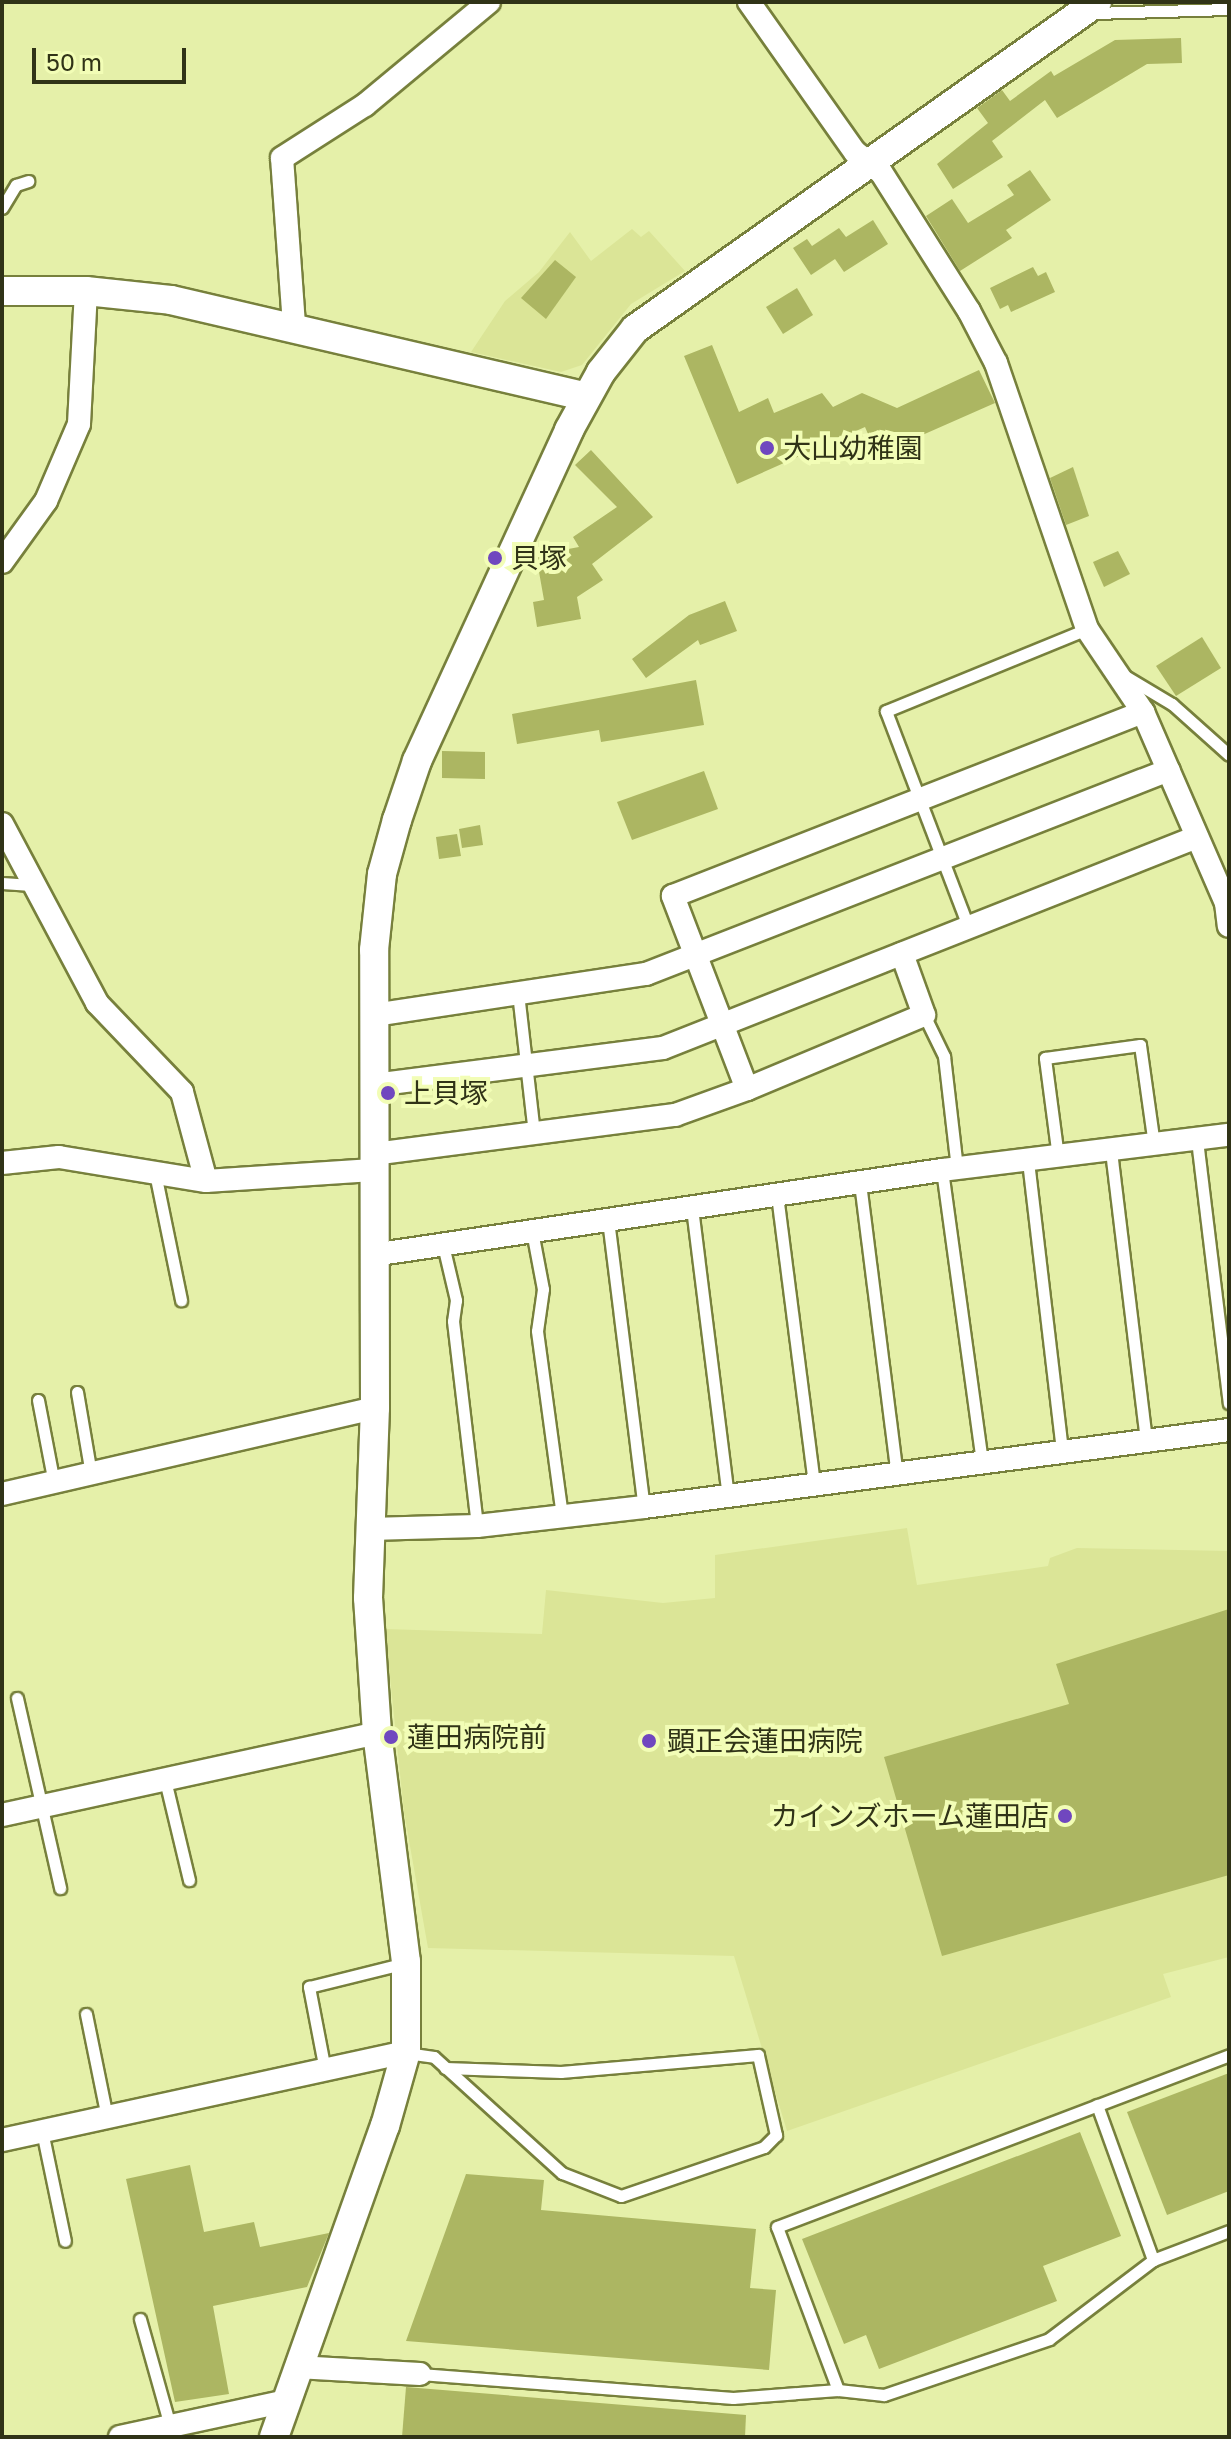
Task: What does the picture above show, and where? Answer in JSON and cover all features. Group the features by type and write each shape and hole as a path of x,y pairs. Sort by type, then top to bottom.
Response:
{"street":[{"path":"294,325 282,158 365,105 489,2"},
{"path":"749,2 855,152 881,172 920,231 996,363 1087,629 1121,674 1143,712 1226,903 1229,926"},
{"path":"274,2437 385,2126 406,2052 406,1962 377,1733 368,1598 375,1408 376,914 397,820 438,715 585,396 635,329 867,160 1089,7"},
{"path":"2,291 86,291 171,300 294,325 585,396"},
{"path":"2,562 46,501 79,424 86,291"},
{"path":"747,1089 673,896 1143,712"},
{"path":"374,1015 646,974 697,957 1169,770"},
{"path":"2,824 31,885 97,1003 182,1092 206,1181"},
{"path":"374,1085 663,1048 1197,837"},
{"path":"2,1163 59,1157 206,1181 374,1162 675,1115 747,1089 924,1015 902,954"},
{"path":"373,1255 949,1170 1229,1135"},
{"path":"2,1494 375,1408"},
{"path":"370,1529 477,1526 644,1507 1229,1430"},
{"path":"2,1815 377,1733"},
{"path":"2,2140 406,2052"},
{"path":"297,2367 420,2374"},
{"path":"120,2437 286,2401"}],"lane":[{"path":"1089,7 1229,9"},
{"path":"2,208 16,185 28,181"},
{"path":"968,926 886,711 1087,629"},
{"path":"1121,674 1172,704 1229,755"},
{"path":"2,883 31,885"},
{"path":"518,993 534,1135"},
{"path":"924,1015 944,1056 949,1170 982,1463"},
{"path":"1058,1157 1045,1058 1140,1045 1155,1146"},
{"path":"1197,1140 1229,1403"},
{"path":"1111,1151 1146,1441"},
{"path":"1028,1161 1062,1452"},
{"path":"155,1172 181,1300"},
{"path":"860,1183 897,1474"},
{"path":"777,1195 814,1485"},
{"path":"692,1208 728,1496"},
{"path":"608,1220 644,1507"},
{"path":"532,1231 543,1289 537,1331 562,1516"},
{"path":"443,1245 456,1300 453,1321 477,1526"},
{"path":"77,1392 91,1475"},
{"path":"38,1400 54,1483"},
{"path":"17,1698 60,1888"},
{"path":"165,1780 189,1880"},
{"path":"325,2070 309,1987 406,1962"},
{"path":"86,2014 107,2117"},
{"path":"406,2052 434,2057 445,2068 562,2173 621,2196 764,2147 776,2135 758,2055 561,2072 445,2068"},
{"path":"838,2390 777,2227 1229,2055"},
{"path":"1097,2105 1153,2260"},
{"path":"42,2131 65,2241"},
{"path":"420,2374 733,2398 838,2390 884,2395 1049,2339 1153,2260 1229,2231"},
{"path":"140,2319 170,2426"}],"shaded area":[{"path":"632,229 641,237 649,231 685,271 631,304 582,365 561,372 471,352 505,301 539,272 570,232 591,261"},
{"path":"907,1528 917,1585 1048,1566 1050,1558 1077,1548 1229,1551 1229,1957 1163,1974 1171,1997 787,2131 734,1956 428,1948 404,1812 385,1629 542,1634 546,1590 663,1603 715,1598 715,1555"}],"building":[{"path":"1181,38 1182,63 1147,64 1057,118 1045,100 992,141 1003,157 953,189 937,164 988,123 977,108 1002,90 1010,101 1051,71 1054,76 1115,40"},
{"path":"1030,170 1051,200 1006,230 1012,238 960,271 926,216 952,199 968,223 1014,195 1007,185"},
{"path":"873,220 888,244 844,272 835,259 811,275 793,248 807,239 812,246 839,228 846,237"},
{"path":"555,260 576,277 546,319 521,298"},
{"path":"1033,267 1038,276 1046,272 1055,292 1011,312 1008,305 1000,309 990,288"},
{"path":"797,288 813,315 783,334 766,307"},
{"path":"712,345 739,412 768,398 774,413 822,393 833,407 862,393 897,408 979,370 995,403 877,455 865,427 737,484 684,356"},
{"path":"591,450 653,517 592,564 603,580 577,597 581,619 537,627 533,602 544,600 536,555 579,547 573,537 617,507 575,465"},
{"path":"1073,467 1089,516 1066,525 1050,478"},
{"path":"1118,551 1130,574 1104,587 1093,562"},
{"path":"725,601 737,631 700,645 698,640 646,678 632,659 689,615"},
{"path":"1202,637 1221,668 1176,696 1156,666"},
{"path":"696,680 704,725 601,742 599,730 517,744 512,714"},
{"path":"442,751 485,752 485,779 442,778"},
{"path":"704,771 718,809 632,840 617,802"},
{"path":"480,825 483,845 462,848 459,829"},
{"path":"457,834 461,856 439,859 436,837"},
{"name":"カインズホーム蓮田店","path":"1229,1609 1229,1875 942,1956 884,1757 1069,1704 1056,1664"},
{"path":"1229,2073 1229,2191 1167,2215 1127,2112"},
{"path":"1080,2132 1121,2236 1043,2266 1057,2301 879,2369 866,2335 844,2344 802,2239"},
{"path":"190,2165 204,2232 254,2222 260,2247 329,2233 307,2287 213,2306 229,2394 175,2402 126,2179"},
{"path":"466,2174 544,2180 541,2210 756,2229 750,2288 776,2290 769,2370 406,2341"},
{"path":"406,2387 746,2415 745,2437 402,2437"}],"place":[{"name":"大山幼稚園","path":"767,448"},
{"name":"貝塚","path":"495,558"},
{"name":"上貝塚","path":"388,1093"},
{"name":"蓮田病院前","path":"391,1737"},
{"name":"顕正会蓮田病院","path":"649,1741"},
{"name":"カインズホーム蓮田店","path":"1065,1816"}]}
